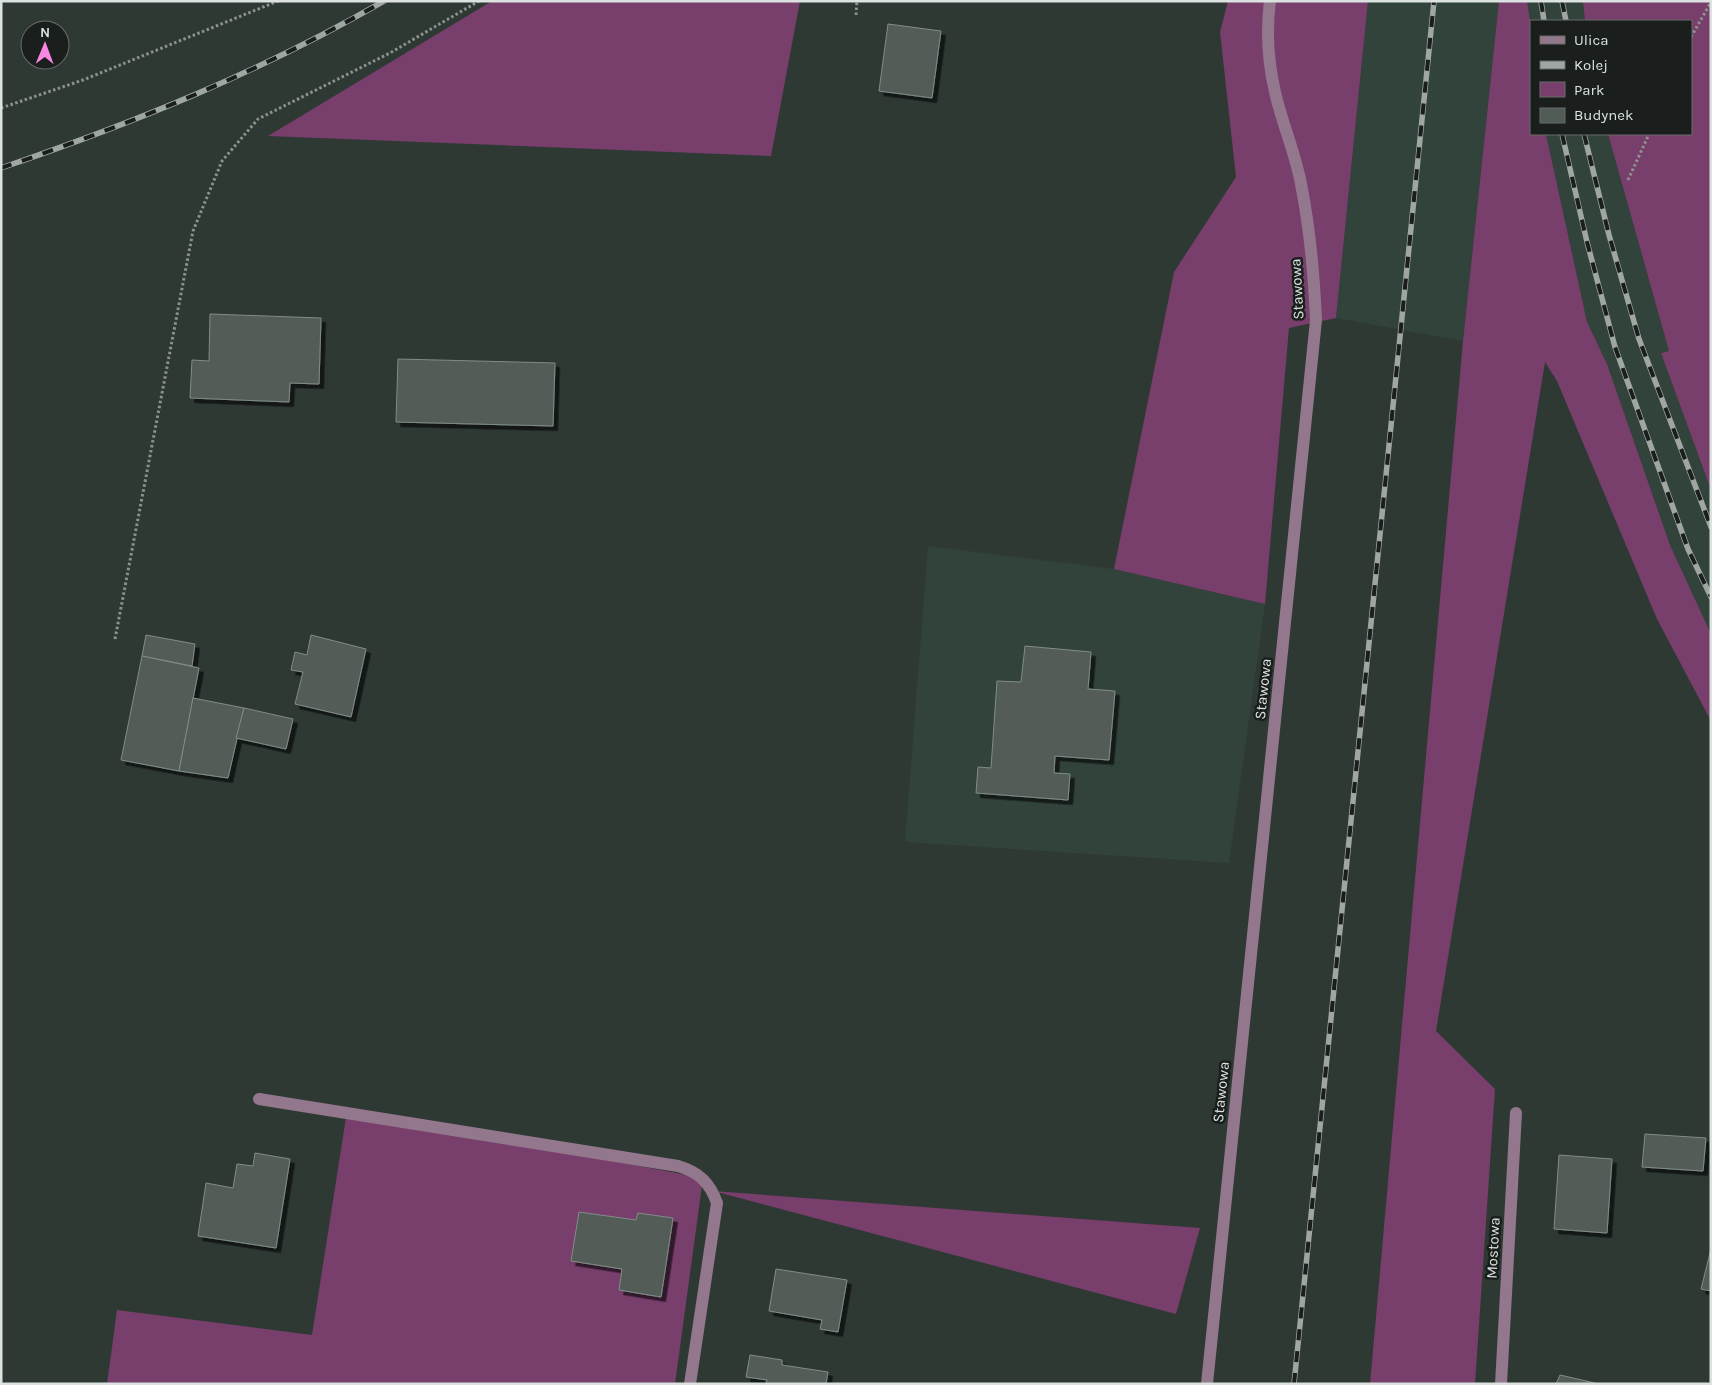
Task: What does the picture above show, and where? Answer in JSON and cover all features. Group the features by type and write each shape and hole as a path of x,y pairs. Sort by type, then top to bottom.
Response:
{"street":[{"name":"Stawowa","path":"1207,1384 1316,320 1314,277 1301,184 1289,136 1275,93 1268,54 1270,1"},
{"path":"259,1099 678,1166 692,1170 703,1178 712,1190 716,1203 690,1384"},
{"name":"Mostowa","path":"1501,1384 1516,1113"}],"path":[{"path":"1,108 84,80 278,1"},
{"path":"115,639 193,232 222,160 258,119 390,53 479,1"},
{"path":"856,15 857,1"},
{"path":"1692,35 1711,2"},
{"path":"1628,180 1649,135"}],"shaded area":[{"path":"1368,1 1499,1 1463,341 1336,318"},
{"path":"1527,1 1583,1 1585,20 1530,20"},
{"path":"1546,135 1608,135 1669,351 1661,353 1711,490 1711,634 1670,545 1607,364 1587,322"},
{"path":"928,546 1114,569 1265,604 1229,863 905,842"}],"green space":[{"path":"492,1 800,1 771,156 268,136"},
{"path":"1228,1 1368,1 1336,318 1289,328 1265,604 1114,569 1174,272 1236,177 1220,32"},
{"path":"1499,1 1527,1 1530,20 1530,135 1546,135 1587,322 1607,364 1670,545 1711,634 1711,721 1657,619 1557,381 1545,362 1436,1031 1495,1089 1475,1384 1370,1384 1463,341"},
{"path":"1583,1 1711,1 1711,490 1661,353 1669,351 1608,135 1692,135 1692,20 1585,20"},
{"path":"347,1111 703,1178 675,1384 107,1384 117,1310 312,1335"},
{"path":"713,1191 1200,1228 1176,1314"}],"building":[{"path":"888,24 941,31 932,98 879,91"},
{"path":"210,314 321,318 319,384 290,383 289,402 190,398 192,360 209,361"},
{"path":"398,359 555,363 553,426 396,422"},
{"path":"146,635 195,644 192,666 142,656"},
{"path":"311,635 366,649 351,717 295,704 303,672 291,670 295,652 307,655"},
{"path":"1025,646 1091,652 1088,689 1115,691 1109,760 1055,756 1054,773 1070,774 1068,800 976,793 978,767 991,768 997,681 1021,682"},
{"path":"142,656 199,668 179,771 121,760"},
{"path":"193,698 244,708 228,778 179,771"},
{"path":"244,708 293,719 286,749 236,738"},
{"path":"1645,1134 1706,1138 1703,1171 1642,1167"},
{"path":"255,1153 290,1159 276,1248 198,1236 206,1183 233,1188 237,1164 253,1166"},
{"path":"1559,1155 1612,1159 1607,1233 1554,1229"},
{"path":"579,1212 636,1220 638,1213 673,1218 661,1297 619,1290 622,1269 571,1261"},
{"path":"1711,1249 1711,1291 1701,1289"},
{"path":"776,1269 847,1280 838,1332 820,1329 822,1320 769,1311"},
{"path":"750,1355 782,1360 782,1365 828,1372 826,1384 766,1384 767,1380 746,1377"},
{"path":"1560,1375 1595,1383 1556,1384"}],"railway":[{"path":"1,168 100,133 197,94 291,50 384,1"},
{"path":"1294,1384 1434,1"},
{"path":"1541,1 1544,20"},
{"path":"1562,1 1566,20"},
{"path":"1562,135 1587,242 1615,347 1688,549 1711,597"},
{"path":"1584,135 1609,235 1639,339 1711,527"}]}
